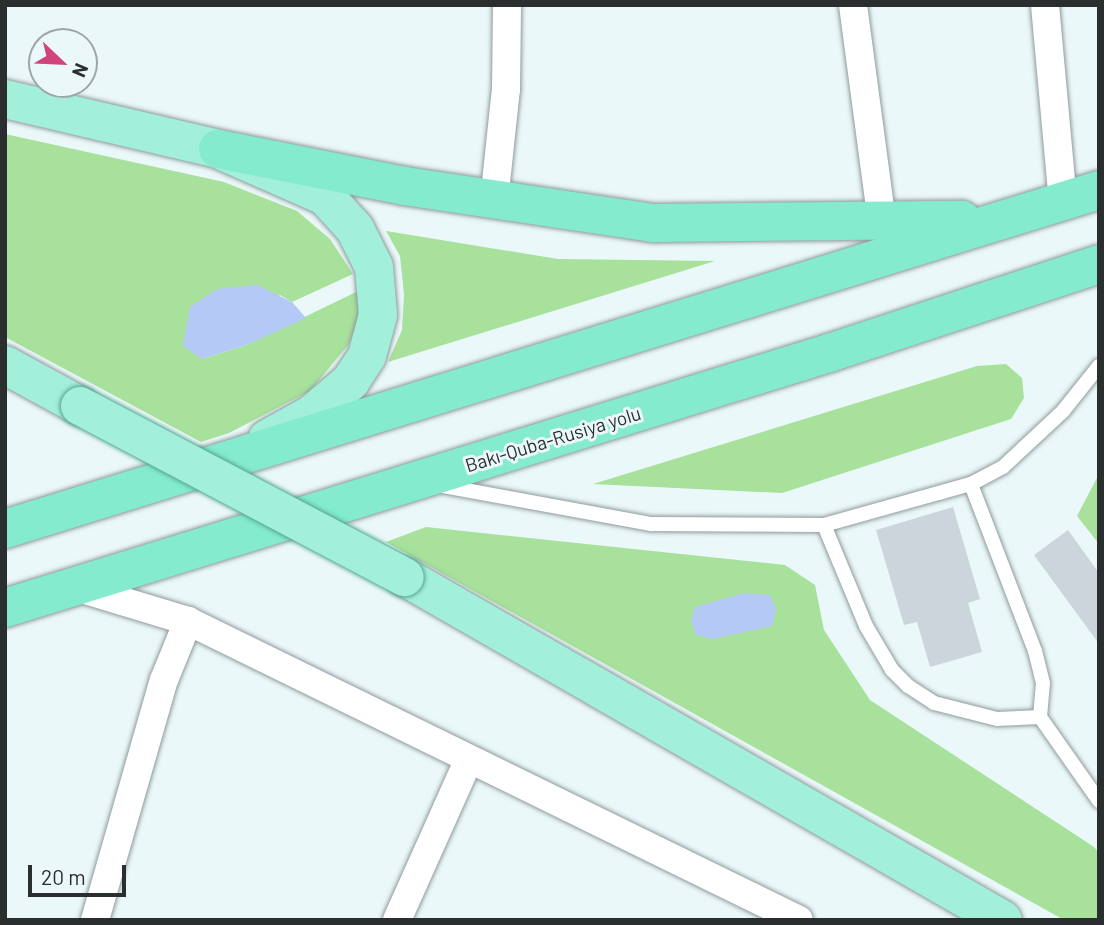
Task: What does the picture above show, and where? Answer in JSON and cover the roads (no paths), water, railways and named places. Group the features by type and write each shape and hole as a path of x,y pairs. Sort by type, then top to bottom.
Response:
{"highway":[{"path":"218,149 494,201 654,223 1010,219"},
{"path":"5,529 1099,190"},
{"name":"Bakı-Quba-Rusiya yolu","path":"5,608 69,586 1081,278 1099,264"}],"main road":[{"path":"5,99 218,149 325,196 355,229 374,267 378,315 367,356 351,381 312,414 231,459"},
{"path":"5,365 405,577 1003,920"}],"street":[{"path":"494,201 506,89 507,5"},
{"path":"853,5 883,222"},
{"path":"1045,5 1063,202"},
{"path":"69,586 188,621 799,920"},
{"path":"95,920 164,680 188,621"},
{"path":"397,920 469,759"}],"lane":[{"path":"416,481 651,524 824,525 971,484 1027,448 1099,366"},
{"path":"971,484 1035,651 1043,683 1040,718 1099,801"},
{"path":"824,525 866,626 892,670 908,685 934,703 985,716 1040,718"}],"water":[{"path":"257,285 292,302 306,318 249,344 202,359 183,346 190,307 217,289"},
{"path":"744,593 770,595 776,609 772,626 713,639 696,635 691,622 695,607"}]}
